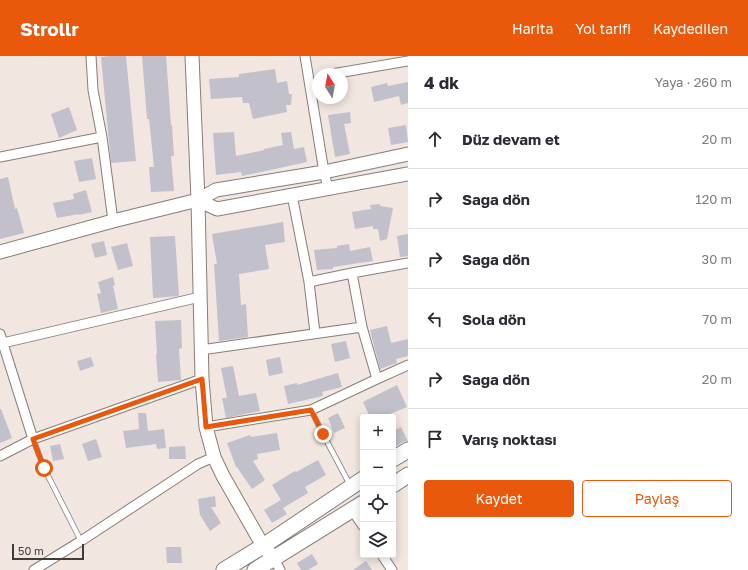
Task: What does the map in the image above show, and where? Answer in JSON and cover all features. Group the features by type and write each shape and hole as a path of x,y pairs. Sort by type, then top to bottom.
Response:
{"main road":[{"path":"396,457 408,450"},
{"path":"396,483 408,475"},
{"path":"224,570 263,546 357,483"},
{"path":"254,570 277,564 358,506"}],"street":[{"path":"91,56 93,90 102,137 113,221"},
{"path":"192,56 198,200 202,379 206,427 214,457 263,546 277,564"},
{"path":"305,56 312,74"},
{"path":"348,71 408,61"},
{"path":"316,104 324,172 328,188"},
{"path":"0,157 102,137"},
{"path":"0,252 113,221 198,200 216,190 324,172 408,154"},
{"path":"198,200 217,209 408,174"},
{"path":"292,195 309,282 316,333"},
{"path":"309,282 408,263"},
{"path":"352,273 362,327 377,378"},
{"path":"33,439 1,341 200,297"},
{"path":"201,350 362,327"},
{"path":"206,427 311,410 377,378 408,365"},
{"path":"0,456 33,439 202,379"},
{"path":"34,570 198,464 214,457"},
{"path":"358,506 362,522"},
{"path":"384,558 392,570"}],"lane":[{"path":"311,410 323,434 357,483"},
{"path":"33,439 44,468 81,541"}],"building":[{"path":"126,56 136,161 111,163 101,57"},
{"path":"142,56 166,56 174,156 171,156 174,191 151,192 149,167 154,167 149,119 147,119"},
{"path":"275,69 277,83 287,81 289,94 292,94 291,105 286,105 287,112 253,119 249,103 243,103 242,97 211,99 209,79 239,77 239,74"},
{"path":"408,82 408,103 401,105 399,96 374,102 371,87 387,83 388,86"},
{"path":"69,107 77,130 59,138 51,114"},
{"path":"350,112 351,123 344,124 350,154 335,157 328,115"},
{"path":"406,125 408,142 391,145 388,128"},
{"path":"234,132 236,156 283,145 281,133 291,132 294,149 304,147 307,162 242,176 241,172 216,175 213,133"},
{"path":"92,158 96,179 79,182 74,161"},
{"path":"8,177 15,209 17,208 24,233 0,239 0,179"},
{"path":"86,190 92,212 57,218 53,203 74,199 73,194"},
{"path":"380,204 380,206 393,208 387,239 380,241 378,229 373,229 373,226 355,229 352,212 371,209 370,205"},
{"path":"283,222 285,242 265,245 269,269 239,274 241,305 246,304 248,337 219,341 214,264 217,264 212,234"},
{"path":"408,234 408,256 400,257 397,236"},
{"path":"175,236 179,296 153,298 150,237"},
{"path":"104,241 107,255 95,258 91,244"},
{"path":"127,243 133,266 118,270 111,247"},
{"path":"349,244 350,251 370,247 373,261 333,267 333,269 317,270 314,250 337,248 337,246"},
{"path":"113,277 115,285 113,286 118,309 101,313 97,294 101,293 98,282"},
{"path":"181,320 182,348 179,349 181,380 158,382 155,321"},
{"path":"387,326 391,343 408,339 408,356 396,359 397,363 380,369 370,330"},
{"path":"346,341 350,358 335,362 331,344"},
{"path":"91,357 94,366 80,371 77,361"},
{"path":"280,357 283,373 269,376 266,360"},
{"path":"233,366 239,396 256,393 260,411 226,418 222,398 227,398 221,368"},
{"path":"338,373 342,387 322,392 323,396 288,404 284,386 297,383 297,385"},
{"path":"397,385 407,407 390,414 369,414 363,402"},
{"path":"0,409 12,438 0,443"},
{"path":"138,413 146,413 148,431 164,429 166,448 157,449 156,444 126,448 123,431 139,429"},
{"path":"338,413 345,428 334,433 328,418"},
{"path":"401,427 408,441 396,446 396,430"},
{"path":"277,433 280,450 257,454 258,459 253,461 265,480 252,489 236,467 227,443 250,435 251,437"},
{"path":"96,439 102,457 88,461 82,444"},
{"path":"60,444 64,459 53,461 50,446"},
{"path":"185,446 186,459 169,459 169,447"},
{"path":"318,460 326,475 305,487 308,493 283,508 287,514 272,523 264,510 281,500 272,485 295,471 296,472"},
{"path":"215,496 216,507 211,507 221,523 210,531 200,515 198,499"},
{"path":"166,547 181,547 182,563 167,563"},
{"path":"312,554 318,564 308,570 301,570 297,563"},
{"path":"366,561 372,570 353,570"}],"route":[{"path":"44,468 33,439 202,379 206,427 311,410 323,434"}]}
